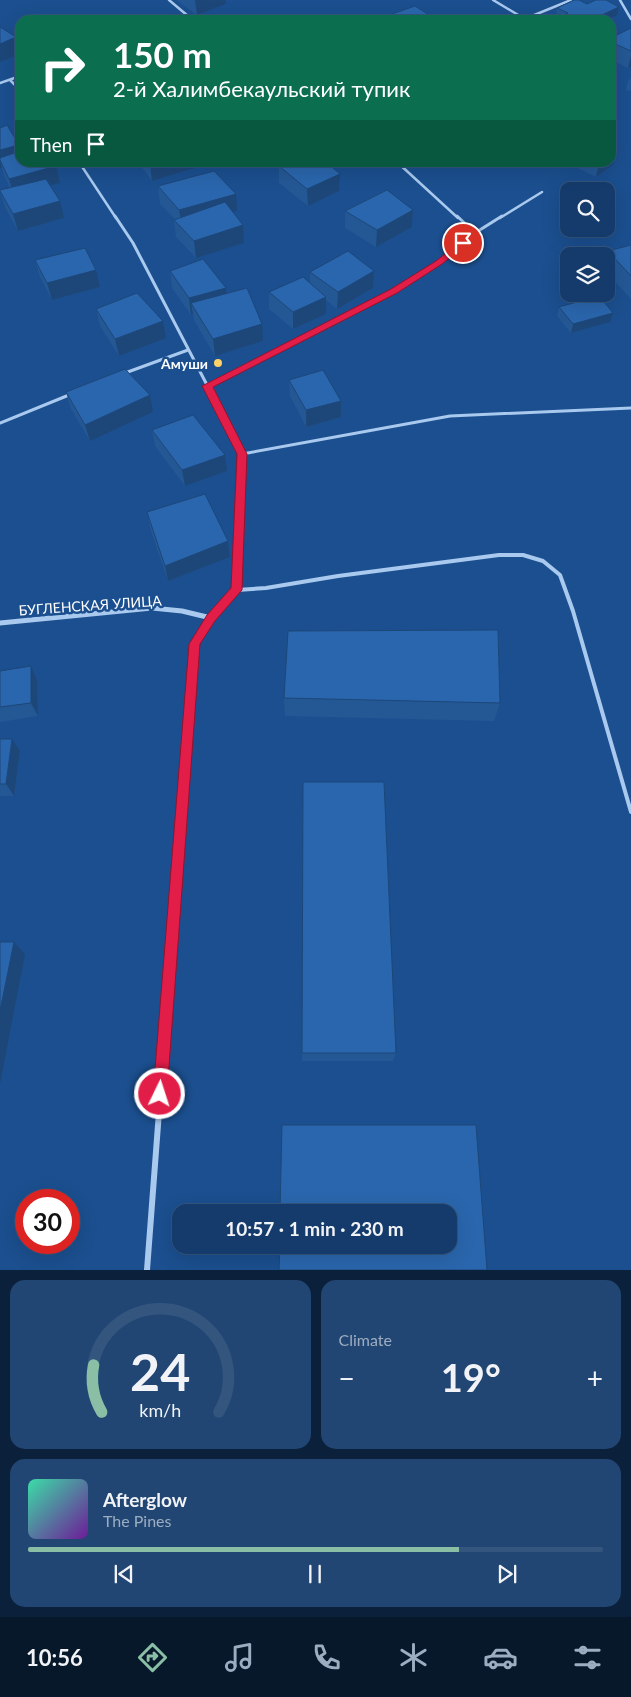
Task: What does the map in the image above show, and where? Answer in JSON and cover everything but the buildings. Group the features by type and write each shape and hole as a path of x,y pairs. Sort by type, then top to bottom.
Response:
{"street":[{"path":"147,1270 195,644 211,618 237,590 242,454 207,386"},
{"name":"БУГЛЕНСКАЯ УЛИЦА","path":"0,623 152,608 182,611 211,618"}],"lane":[{"path":"169,0 187,15"},
{"path":"493,0 517,15"},
{"path":"534,15 570,0"},
{"path":"620,0 631,19"},
{"path":"0,83 15,78"},
{"path":"10,80 15,85"},
{"path":"82,167 133,243 207,386 394,291 439,262 475,233 542,192"},
{"path":"402,167 475,233"},
{"path":"120,375 188,350"},
{"path":"0,422 74,394"},
{"path":"242,454 450,416 631,408"},
{"path":"237,590 266,588 338,576 499,555 523,555 543,561 560,575 573,611 631,812"}],"place":[{"name":"Амуши","path":"218,363"}],"route":[{"path":"160,1094 195,644 211,618 237,590 242,454 207,386 394,291 439,262 463,243"}]}
